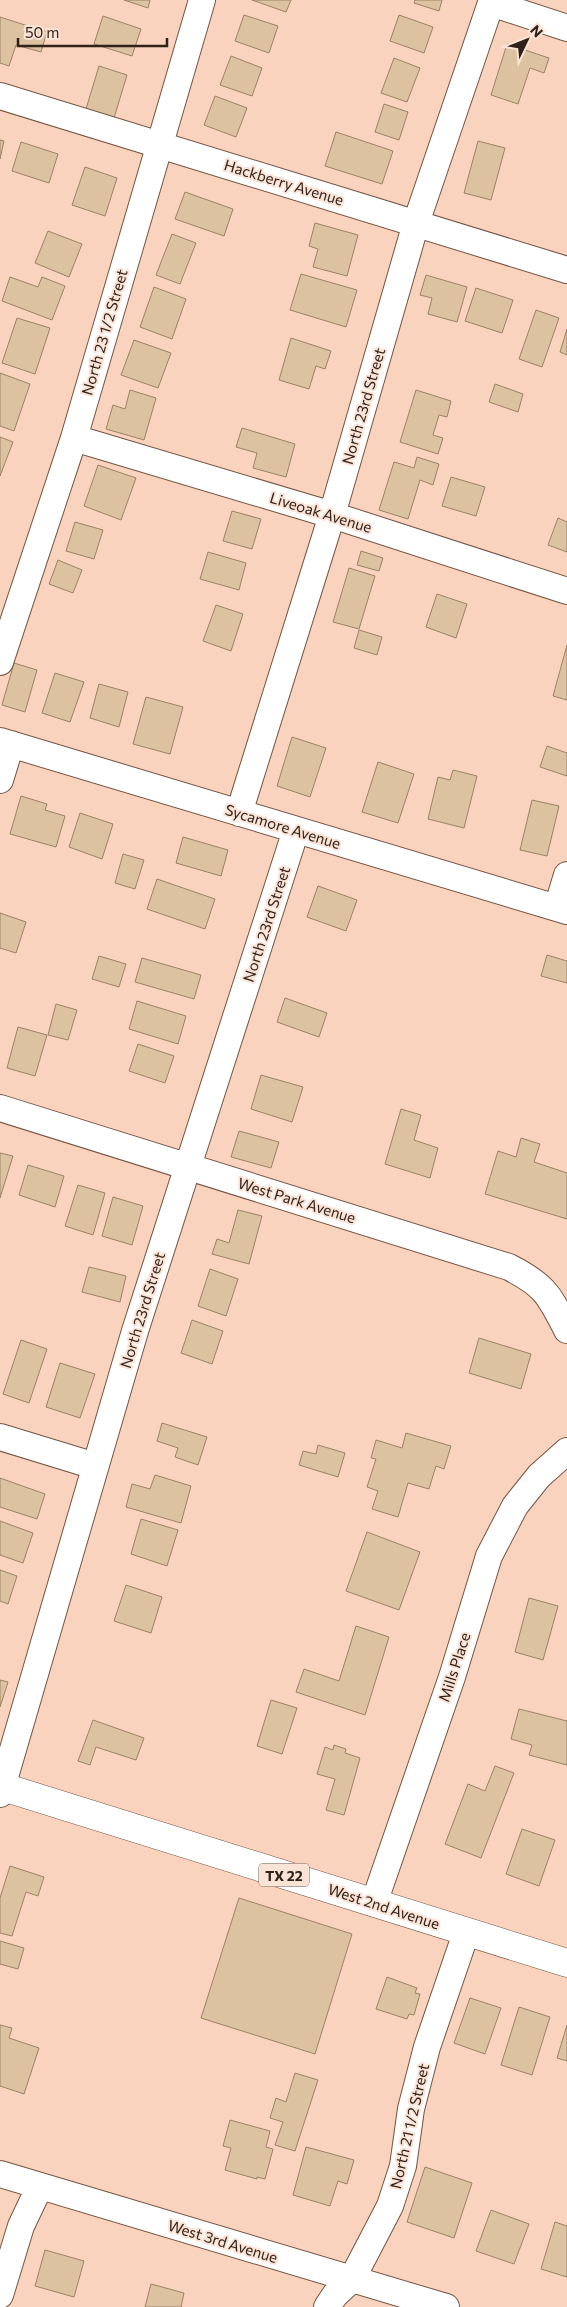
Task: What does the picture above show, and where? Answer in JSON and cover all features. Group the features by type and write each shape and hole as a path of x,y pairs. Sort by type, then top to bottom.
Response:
{"main road":[{"name":"West 2nd Avenue","path":"1,1789 567,1963"}],"street":[{"name":"North 23 1/2 Street","path":"0,662 74,438 158,144 202,0"},
{"path":"491,2 567,28"},
{"name":"North 23rd Street","path":"239,813 332,515 416,223 491,2"},
{"name":"Hackberry Avenue","path":"0,96 567,270"},
{"name":"Liveoak Avenue","path":"74,438 332,515 567,591"},
{"path":"0,780 5,742"},
{"name":"Sycamore Avenue","path":"5,742 562,910"},
{"name":"North 23rd Street","path":"1,1789 135,1331 296,830"},
{"path":"562,910 567,875"},
{"name":"West Park Avenue","path":"0,1108 509,1267 531,1278 549,1295 567,1330"},
{"path":"0,1437 95,1466"},
{"name":"Mills Place","path":"374,1903 452,1678 489,1556 515,1506 539,1476 567,1451"},
{"name":"North 21 1/2 Street","path":"327,2307 352,2279 390,2206 403,2166 411,2109 427,2047 466,1933"},
{"name":"West 3rd Avenue","path":"0,2174 446,2307"},
{"path":"0,2295 21,2226 40,2186"}],"building":[{"path":"124,0 150,0 148,8"},
{"path":"252,0 291,0 286,12"},
{"path":"415,0 442,0 439,11 414,3"},
{"path":"244,15 278,26 269,53 235,41"},
{"path":"399,15 433,27 424,53 390,41"},
{"path":"103,16 141,29 132,56 94,44"},
{"path":"0,17 47,32 41,52 16,45 9,66 0,63"},
{"path":"507,44 549,58 544,73 530,68 518,104 491,95"},
{"path":"231,56 262,68 252,96 220,85"},
{"path":"394,58 420,68 407,102 381,93"},
{"path":"99,66 127,75 114,118 86,109"},
{"path":"215,96 247,108 236,137 204,125"},
{"path":"384,104 408,112 399,140 375,132"},
{"path":"336,132 393,151 382,184 325,166"},
{"path":"0,140 4,141 0,159"},
{"path":"478,141 505,148 491,200 464,193"},
{"path":"21,142 58,154 49,183 12,171"},
{"path":"85,167 117,178 105,216 72,205"},
{"path":"185,192 233,209 224,236 175,219"},
{"path":"315,223 358,235 347,276 313,267 318,249 309,246"},
{"path":"48,231 82,244 69,277 35,263"},
{"path":"172,234 196,243 180,284 156,275"},
{"path":"301,274 357,290 346,327 290,310"},
{"path":"426,275 467,287 457,322 428,314 432,298 420,295"},
{"path":"10,277 38,287 42,277 65,286 52,320 2,301"},
{"path":"154,287 186,299 172,339 140,327"},
{"path":"476,288 513,300 502,333 465,321"},
{"path":"536,310 559,318 542,367 519,359"},
{"path":"17,318 50,328 35,374 2,363"},
{"path":"567,329 567,355 560,352"},
{"path":"291,338 331,351 325,369 316,366 309,389 279,380"},
{"path":"134,340 171,353 158,388 121,375"},
{"path":"0,373 30,384 14,431 0,426"},
{"path":"495,384 523,394 518,412 489,402"},
{"path":"130,390 156,398 144,440 106,429 113,405 125,409"},
{"path":"416,390 451,401 447,417 439,415 433,435 443,438 438,454 400,442"},
{"path":"242,428 295,444 286,477 253,468 257,453 236,447"},
{"path":"0,437 13,442 0,476"},
{"path":"417,457 439,464 433,485 420,480 408,519 379,510 394,462 414,468"},
{"path":"98,465 136,478 121,520 84,506"},
{"path":"451,477 485,487 476,516 442,506"},
{"path":"232,511 261,519 252,549 223,541"},
{"path":"558,518 567,522 567,552 548,545"},
{"path":"75,522 103,530 94,559 66,551"},
{"path":"361,551 383,558 379,571 357,565"},
{"path":"208,552 246,563 239,590 200,579"},
{"path":"58,560 82,570 73,593 49,584"},
{"path":"349,568 375,576 359,629 333,622"},
{"path":"437,594 467,604 456,638 426,627"},
{"path":"216,605 243,614 231,651 203,641"},
{"path":"359,630 382,637 377,655 354,648"},
{"path":"567,645 567,700 553,696"},
{"path":"14,663 37,670 25,712 2,705"},
{"path":"55,673 84,682 70,722 42,713"},
{"path":"99,684 128,692 119,727 90,718"},
{"path":"146,697 183,707 170,754 133,744"},
{"path":"292,737 326,748 310,797 277,786"},
{"path":"547,746 567,753 567,776 540,767"},
{"path":"378,762 414,774 398,823 362,812"},
{"path":"453,770 477,776 464,828 428,819 438,777 450,780"},
{"path":"21,796 47,804 45,810 65,816 56,847 10,834"},
{"path":"532,800 559,806 547,856 520,850"},
{"path":"80,813 113,824 102,859 69,847"},
{"path":"183,837 228,850 221,876 176,863"},
{"path":"123,854 144,860 135,889 115,883"},
{"path":"157,879 215,899 205,929 147,909"},
{"path":"318,886 357,900 346,931 307,917"},
{"path":"0,913 26,922 16,953 0,948"},
{"path":"547,955 567,961 567,983 541,976"},
{"path":"99,956 126,964 119,987 92,979"},
{"path":"142,958 201,975 194,999 135,982"},
{"path":"285,998 327,1013 319,1037 277,1022"},
{"path":"137,1001 186,1016 178,1044 129,1029"},
{"path":"56,1004 77,1010 68,1040 48,1035"},
{"path":"18,1027 47,1035 35,1076 7,1068"},
{"path":"138,1044 174,1056 165,1083 129,1071"},
{"path":"261,1075 303,1087 292,1122 251,1109"},
{"path":"401,1109 421,1115 414,1140 438,1148 430,1178 385,1164"},
{"path":"239,1131 279,1142 271,1168 231,1157"},
{"path":"521,1138 540,1144 534,1162 567,1173 567,1219 485,1194 498,1151 516,1157"},
{"path":"0,1153 13,1156 0,1198"},
{"path":"28,1165 64,1176 55,1207 19,1195"},
{"path":"78,1185 105,1193 93,1235 65,1226"},
{"path":"113,1197 143,1206 132,1245 102,1236"},
{"path":"238,1210 262,1216 249,1264 212,1254 217,1239 229,1243"},
{"path":"89,1267 126,1276 120,1302 82,1292"},
{"path":"210,1269 238,1279 226,1316 198,1306"},
{"path":"192,1320 223,1331 212,1364 181,1353"},
{"path":"479,1338 531,1354 521,1389 469,1373"},
{"path":"21,1340 47,1349 29,1403 3,1394"},
{"path":"60,1363 95,1374 80,1418 46,1407"},
{"path":"162,1423 207,1437 198,1465 175,1457 178,1448 157,1441"},
{"path":"406,1433 451,1446 444,1469 436,1466 429,1489 408,1483 398,1517 372,1509 378,1491 367,1487 376,1459 371,1458 376,1440 402,1448"},
{"path":"318,1445 345,1453 338,1477 299,1465 303,1451 316,1454"},
{"path":"155,1475 191,1486 181,1523 126,1507 132,1484 150,1489"},
{"path":"0,1478 45,1494 37,1519 0,1507"},
{"path":"141,1519 178,1530 167,1566 131,1554"},
{"path":"0,1521 33,1533 23,1563 0,1555"},
{"path":"367,1532 420,1552 399,1610 346,1591"},
{"path":"0,1570 17,1576 8,1604 0,1601"},
{"path":"126,1585 162,1597 151,1633 114,1621"},
{"path":"529,1598 558,1606 543,1660 515,1652"},
{"path":"356,1626 389,1637 365,1715 296,1692 304,1669 339,1681"},
{"path":"0,1680 8,1682 0,1707"},
{"path":"271,1700 297,1708 282,1754 257,1746"},
{"path":"519,1709 567,1721 567,1765 529,1755 532,1745 511,1739"},
{"path":"93,1720 144,1738 136,1760 96,1747 90,1765 78,1761"},
{"path":"334,1745 346,1749 345,1753 360,1758 344,1815 326,1810 335,1779 317,1774 325,1747 333,1750"},
{"path":"495,1766 514,1773 481,1858 445,1844 468,1784 485,1791"},
{"path":"522,1829 555,1840 539,1886 506,1874"},
{"path":"10,1866 44,1877 38,1896 26,1892 12,1936 0,1933 0,1898"},
{"path":"239,1898 352,1934 315,2054 201,2018"},
{"path":"0,1941 24,1948 18,1969 0,1964"},
{"path":"387,1977 417,1988 415,1993 420,1994 414,2015 409,2014 407,2019 376,2009"},
{"path":"470,1998 501,2008 485,2054 454,2043"},
{"path":"519,2007 550,2017 532,2075 501,2065"},
{"path":"0,2025 12,2028 9,2038 39,2048 24,2094 0,2086"},
{"path":"567,2025 567,2061 557,2058"},
{"path":"295,2073 318,2080 295,2151 275,2145 283,2122 270,2118 276,2098 286,2102"},
{"path":"230,2120 270,2131 266,2147 273,2149 265,2179 257,2177 257,2179 225,2170 231,2148 223,2146"},
{"path":"306,2147 354,2160 347,2184 338,2181 330,2206 293,2195"},
{"path":"425,2167 472,2183 454,2238 407,2222"},
{"path":"491,2210 529,2224 514,2264 476,2251"},
{"path":"555,2222 567,2226 567,2277 541,2269"},
{"path":"45,2250 84,2261 74,2297 35,2286"},
{"path":"151,2284 184,2293 181,2307 145,2307"}]}
